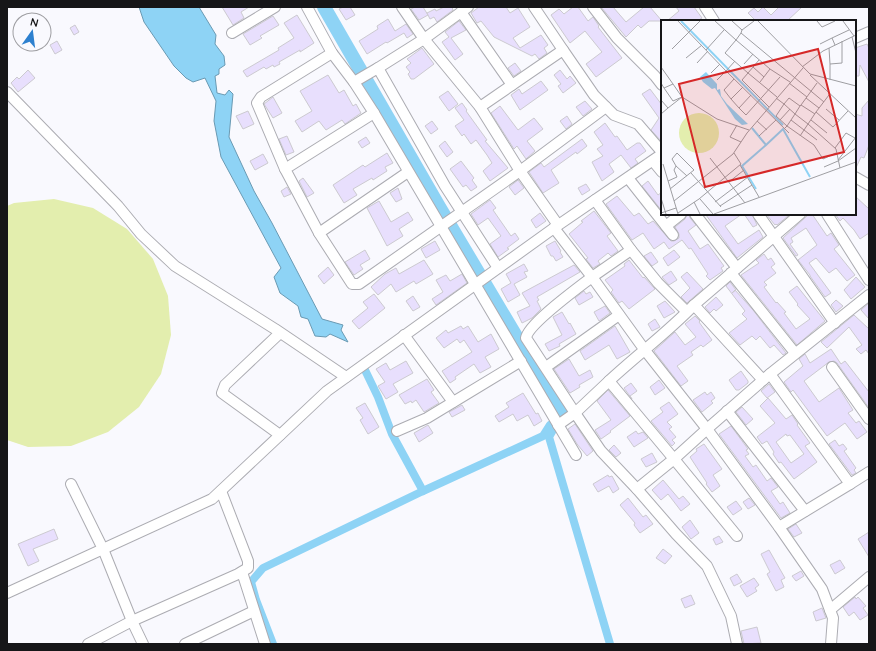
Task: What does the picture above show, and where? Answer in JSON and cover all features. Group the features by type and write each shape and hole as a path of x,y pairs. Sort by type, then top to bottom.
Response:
{"street":[{"path":"232,33 275,7"},
{"path":"307,7 332,53 354,82 374,113 576,455"},
{"path":"402,7 424,39 480,107 556,226 592,277 644,349 779,527 822,589 833,618 831,644"},
{"path":"534,7 594,95 614,115 638,124 661,152"},
{"path":"593,7 617,38 661,84"},
{"path":"705,7 713,20"},
{"path":"354,82 424,39 464,9 512,85"},
{"path":"856,38 869,32"},
{"path":"480,107 563,50"},
{"path":"332,53 261,97 257,103 285,169 318,233 352,284 359,284 462,212 520,171 606,106"},
{"path":"378,68 445,186 498,268"},
{"path":"7,92 118,206 141,234 175,266 280,333 346,378"},
{"path":"285,169 374,113"},
{"path":"7,593 212,499 327,391 556,226 653,161 661,154"},
{"path":"653,161 661,171"},
{"path":"318,233 408,172"},
{"path":"628,178 673,235"},
{"path":"856,178 869,184"},
{"path":"596,200 631,250 658,282 687,312"},
{"path":"666,226 679,215"},
{"path":"696,215 734,271 795,353"},
{"path":"759,215 835,322"},
{"path":"558,425 575,413 644,349 799,215"},
{"path":"827,215 869,280"},
{"path":"631,250 592,277 539,320 526,333 526,338 601,451 638,489 676,534 708,566 731,616 737,644"},
{"path":"638,489 795,353 869,295"},
{"path":"694,305 767,377 850,484"},
{"path":"546,367 619,315"},
{"path":"280,333 224,385 222,393 280,435"},
{"path":"404,335 453,402"},
{"path":"397,431 427,418 521,361"},
{"path":"832,367 869,419"},
{"path":"609,381 737,536"},
{"path":"727,411 806,511"},
{"path":"779,527 869,472"},
{"path":"71,484 103,549 132,621 143,644"},
{"path":"88,644 132,621 248,568 248,561 220,492"},
{"path":"242,572 265,644"},
{"path":"830,610 869,577"},
{"path":"185,644 254,611"}],"green space":[{"path":"54,199 93,208 127,229 153,259 168,296 171,335 161,374 139,407 108,432 71,446 28,447 7,440 7,206 14,203"}],"water":[{"path":"139,7 199,7 216,35 215,44 224,56 225,65 219,69 219,74 215,76 217,93 225,95 229,90 233,94 229,137 254,191 322,319 343,325 341,330 348,342 330,334 326,337 315,336 308,319 301,317 298,306 280,293 274,277 281,268 221,157 214,121 216,101 205,78 193,82 186,78 174,66 144,22"}],"building":[{"path":"222,7 249,7 241,12 244,18 233,25"},
{"path":"343,7 350,7 355,15 346,20 339,9"},
{"path":"415,7 423,7 428,15 419,20 411,9"},
{"path":"444,7 452,7 453,10 437,22 434,17 430,19 427,13"},
{"path":"479,7 506,7 510,13 518,8 530,27 513,38 520,48 541,35 548,45 544,48 547,53 539,59 535,54 532,56 494,37 481,21 477,23 471,13"},
{"path":"573,7 578,7 588,21 593,17 599,26 598,27 622,58 596,77 586,64 602,52 585,31 570,43 551,15 559,9 564,14"},
{"path":"601,7 613,7 626,22 644,7 650,7 661,20 649,21 641,28 638,25 626,37"},
{"path":"676,7 694,7 702,18 699,20 668,20 679,11"},
{"path":"763,7 771,15 779,7 802,7 788,20 755,20 748,13 754,8 758,12"},
{"path":"297,15 314,43 300,52 300,50 279,62 280,64 274,67 273,65 266,69 264,67 247,77 243,71 279,50 278,48 294,38 284,23"},
{"path":"273,16 279,25 260,36 262,38 250,45 243,34"},
{"path":"388,19 395,31 406,24 413,34 407,38 404,33 367,54 359,41 378,29 377,26"},
{"path":"459,21 466,30 451,38 463,54 455,60 442,42 449,37 445,32"},
{"path":"75,25 79,32 74,35 70,28"},
{"path":"57,41 62,50 55,54 52,49 52,44"},
{"path":"867,44 869,48 869,82 860,65 859,76 856,76 856,48"},
{"path":"422,48 434,64 414,79 411,79 408,74 410,72 406,67 411,63 407,59"},
{"path":"515,63 521,71 514,76 508,68"},
{"path":"28,70 35,78 18,92 11,83 17,77 19,79"},
{"path":"560,70 567,79 570,76 576,83 563,93 558,86 561,84 554,75"},
{"path":"328,75 339,93 344,90 353,106 356,104 361,113 345,124 342,120 326,130 319,121 302,132 295,121 312,111 300,91"},
{"path":"541,81 548,90 520,110 511,95 519,89 522,94"},
{"path":"650,89 661,104 661,141 651,130 659,118 642,94"},
{"path":"448,91 458,104 449,111 439,97"},
{"path":"273,97 282,113 273,118 264,104"},
{"path":"869,100 869,145 864,158 861,157 856,168 856,114 862,116 862,108"},
{"path":"585,101 592,109 583,116 576,107"},
{"path":"462,103 487,140 485,141 508,168 490,181 483,171 492,163 487,155 476,140 471,144 464,134 462,136 455,126 464,120 455,108"},
{"path":"500,106 518,130 534,118 543,129 527,141 535,151 526,159 517,146 514,149 491,113"},
{"path":"248,111 254,124 243,129 236,116"},
{"path":"567,116 572,124 566,129 560,121"},
{"path":"432,121 438,129 431,134 425,126"},
{"path":"605,123 627,150 637,143 640,143 646,151 635,159 638,163 631,168 621,155 609,164 614,172 602,181 592,162 603,156 597,149 603,145 594,132"},
{"path":"287,136 294,152 286,155 279,139"},
{"path":"366,137 370,143 362,148 358,142"},
{"path":"582,139 587,146 551,170 559,183 543,193 529,172 541,163 544,167"},
{"path":"445,141 453,152 447,157 439,146"},
{"path":"387,153 393,163 385,167 387,171 373,180 372,178 353,189 357,195 344,203 333,185 363,165 365,167"},
{"path":"263,154 268,163 255,170 250,161"},
{"path":"461,161 474,178 472,180 477,187 471,191 466,185 463,187 450,169"},
{"path":"303,178 314,193 307,197 299,181"},
{"path":"518,180 524,188 515,195 509,187"},
{"path":"648,181 658,195 661,193 661,210 642,186"},
{"path":"586,184 590,190 582,195 578,188"},
{"path":"287,187 291,194 284,197 281,191"},
{"path":"398,188 402,199 396,202 390,193"},
{"path":"617,196 634,216 639,213 648,224 653,221 671,241 679,238 679,234 675,227 685,219 687,215 689,215 696,225 688,231 700,249 708,244 724,266 721,268 723,271 710,280 706,276 708,274 691,248 689,249 682,240 669,249 664,242 654,249 643,233 632,240 606,204"},
{"path":"856,197 869,209 869,233 860,239 843,218 840,221 836,215 856,215"},
{"path":"490,200 496,208 493,210 511,236 515,233 519,239 498,257 490,244 501,236 488,218 478,225 471,214"},
{"path":"379,201 391,222 408,212 413,220 399,229 403,236 387,246 367,208"},
{"path":"594,211 611,233 607,236 618,251 611,256 608,253 598,261 600,264 593,268 586,259 588,258 569,234 583,222 581,221"},
{"path":"540,213 546,221 536,228 531,220"},
{"path":"706,215 741,215 725,226 738,244 759,230 763,237 737,258"},
{"path":"745,215 752,215 757,225 753,227"},
{"path":"767,215 788,216 777,225 775,225"},
{"path":"808,215 813,215 827,236 831,233 839,245 834,249 855,275 847,281 836,268 829,273 816,258 809,263 831,293 825,297 798,260 817,245 806,228 791,238 793,242 790,244 798,255 796,256 783,238"},
{"path":"435,241 440,250 426,258 421,249"},
{"path":"555,241 563,257 556,261 553,256 551,256 546,246"},
{"path":"365,250 370,259 360,265 363,269 354,275 345,262"},
{"path":"674,250 680,257 668,266 663,258"},
{"path":"651,252 658,262 652,266 644,256"},
{"path":"764,254 768,260 771,258 775,264 771,267 776,273 764,282 767,285 764,287 776,303 777,302 786,312 784,313 796,329 810,319 797,305 798,304 789,292 797,286 825,321 797,345 741,275 759,263 756,260"},
{"path":"424,260 433,274 416,284 414,281 396,292 391,284 378,295 371,287 385,274 396,268 399,274"},
{"path":"629,260 643,278 644,277 655,289 629,309 622,301 619,303 611,292 613,290 605,280 625,266 624,264"},
{"path":"524,264 528,271 524,272 527,277 514,284 520,295 508,302 501,289 511,283 506,274"},
{"path":"574,265 580,272 537,297 539,300 537,301 541,309 532,318 522,323 517,312 530,306 522,293"},
{"path":"328,267 334,275 324,284 318,276"},
{"path":"671,271 677,280 669,285 662,277"},
{"path":"687,272 703,289 687,303 681,297 690,288 681,277"},
{"path":"462,274 467,283 436,305 432,299 443,292 436,280 446,275 450,281"},
{"path":"856,277 865,287 851,299 844,290"},
{"path":"730,282 786,353 783,355 774,345 770,348 760,336 756,340 752,336 740,345 729,333 747,319 742,314 745,311 726,286"},
{"path":"584,291 586,294 590,292 593,297 579,305 575,298"},
{"path":"374,294 385,308 359,329 352,321 368,308 363,302"},
{"path":"413,296 420,307 413,311 406,301"},
{"path":"716,297 723,305 716,311 714,309 710,313 705,307"},
{"path":"836,300 843,306 836,312 831,305"},
{"path":"665,301 675,312 664,318 657,306"},
{"path":"869,303 869,319 861,310"},
{"path":"605,306 610,313 599,321 594,312"},
{"path":"562,312 576,334 559,344 560,346 549,351 545,344 562,335 553,317"},
{"path":"854,315 869,329 869,354 866,350 861,354 856,349 862,345 849,327 827,348 821,342"},
{"path":"695,316 712,340 703,347 701,345 691,352 693,355 677,366 688,381 681,386 654,351 675,332 685,345 696,337 685,324"},
{"path":"655,319 660,327 652,331 648,324"},
{"path":"461,326 463,329 468,326 478,342 491,334 499,349 485,357 491,367 480,373 474,364 455,377 456,379 450,383 442,371 472,352 464,340 460,343 457,339 444,348 436,338 446,330 448,333"},
{"path":"615,326 630,352 617,359 609,345 585,360 580,351"},
{"path":"831,349 841,364 845,361 869,392 869,408 837,363 834,361 829,362 804,381 819,402 839,388 853,410 848,413 856,423 859,421 867,432 857,439 845,423 827,436 793,390 791,392 784,382 803,366 799,359 805,354 810,363"},
{"path":"569,359 579,376 590,370 593,377 579,385 580,387 570,393 554,369"},
{"path":"406,361 413,373 393,384 398,392 386,399 378,386 385,382 376,369 386,363 390,370"},
{"path":"741,371 748,383 739,390 736,390 729,380"},
{"path":"427,379 434,390 431,392 439,403 424,412 416,400 412,403 411,401 405,404 399,395"},
{"path":"659,380 665,388 655,395 650,387"},
{"path":"631,383 637,391 630,396 632,399 624,388"},
{"path":"769,384 775,392 767,398 761,391"},
{"path":"608,390 630,416 601,439 595,430 611,420 597,401"},
{"path":"705,392 707,395 711,392 715,398 711,401 713,403 702,412 693,400"},
{"path":"523,393 542,421 534,426 528,415 517,421 513,414 499,422 495,416 509,407 506,403"},
{"path":"768,398 786,419 792,415 798,424 797,425 810,443 805,446 817,462 794,479 781,462 779,463 767,441 762,444 757,437 775,423 760,406","holes":["786,434 787,436 790,435 804,454 791,463 776,442"]},
{"path":"669,402 678,414 667,422 672,427 669,429 676,437 672,440 675,443 672,446 651,421 663,412 660,408"},
{"path":"365,403 379,427 368,434 360,420 363,418 356,408"},
{"path":"462,405 465,410 452,417 449,412"},
{"path":"742,407 753,419 746,425 736,412"},
{"path":"575,424 593,451 587,456 577,444 568,429"},
{"path":"428,425 433,433 419,442 414,433"},
{"path":"731,426 748,449 746,450 749,454 745,456 753,467 756,465 767,481 771,478 778,487 771,491 780,504 783,502 790,513 781,518 719,434"},
{"path":"636,431 638,434 643,432 648,438 634,447 627,437"},
{"path":"835,440 839,446 843,444 847,449 844,451 856,468 854,470 856,473 852,475 829,444"},
{"path":"704,444 722,469 713,475 720,486 712,492 690,457 697,451 696,449"},
{"path":"614,445 621,453 616,457 609,450"},
{"path":"652,453 657,462 646,467 641,459"},
{"path":"608,475 609,477 612,476 619,489 613,493 609,486 598,492 593,484"},
{"path":"663,480 679,499 683,496 690,504 681,511 668,494 661,500 652,490"},
{"path":"628,498 643,517 646,515 653,524 640,533 634,525 635,523 620,505"},
{"path":"749,498 755,505 748,509 743,502"},
{"path":"736,501 742,509 733,515 727,507"},
{"path":"690,520 699,533 691,539 682,527"},
{"path":"796,524 802,533 794,537 788,529"},
{"path":"54,529 58,539 33,549 39,561 28,566 18,544"},
{"path":"869,532 869,557 858,539"},
{"path":"719,536 723,542 716,545 713,539"},
{"path":"663,549 672,556 665,564 656,558"},
{"path":"769,550 785,578 781,580 784,587 776,591 767,574 770,572 761,554"},
{"path":"840,560 845,568 835,574 830,565"},
{"path":"801,571 804,576 796,581 792,576"},
{"path":"737,574 742,582 734,586 730,578"},
{"path":"754,578 759,585 755,588 757,591 747,597 740,586"},
{"path":"691,595 695,604 685,608 681,599"},
{"path":"855,597 856,599 858,597 866,606 863,608 868,615 860,620 854,612 849,616 843,607"},
{"path":"822,608 826,618 816,621 813,612"},
{"path":"757,627 761,643 744,644 741,631"}],"waterway":[{"path":"324,7 438,205 561,412"},
{"path":"365,370 378,397 392,434 423,491 543,436 550,425 553,430 549,437 610,644"},
{"path":"273,644 256,600 251,582 263,568 423,491"}]}
